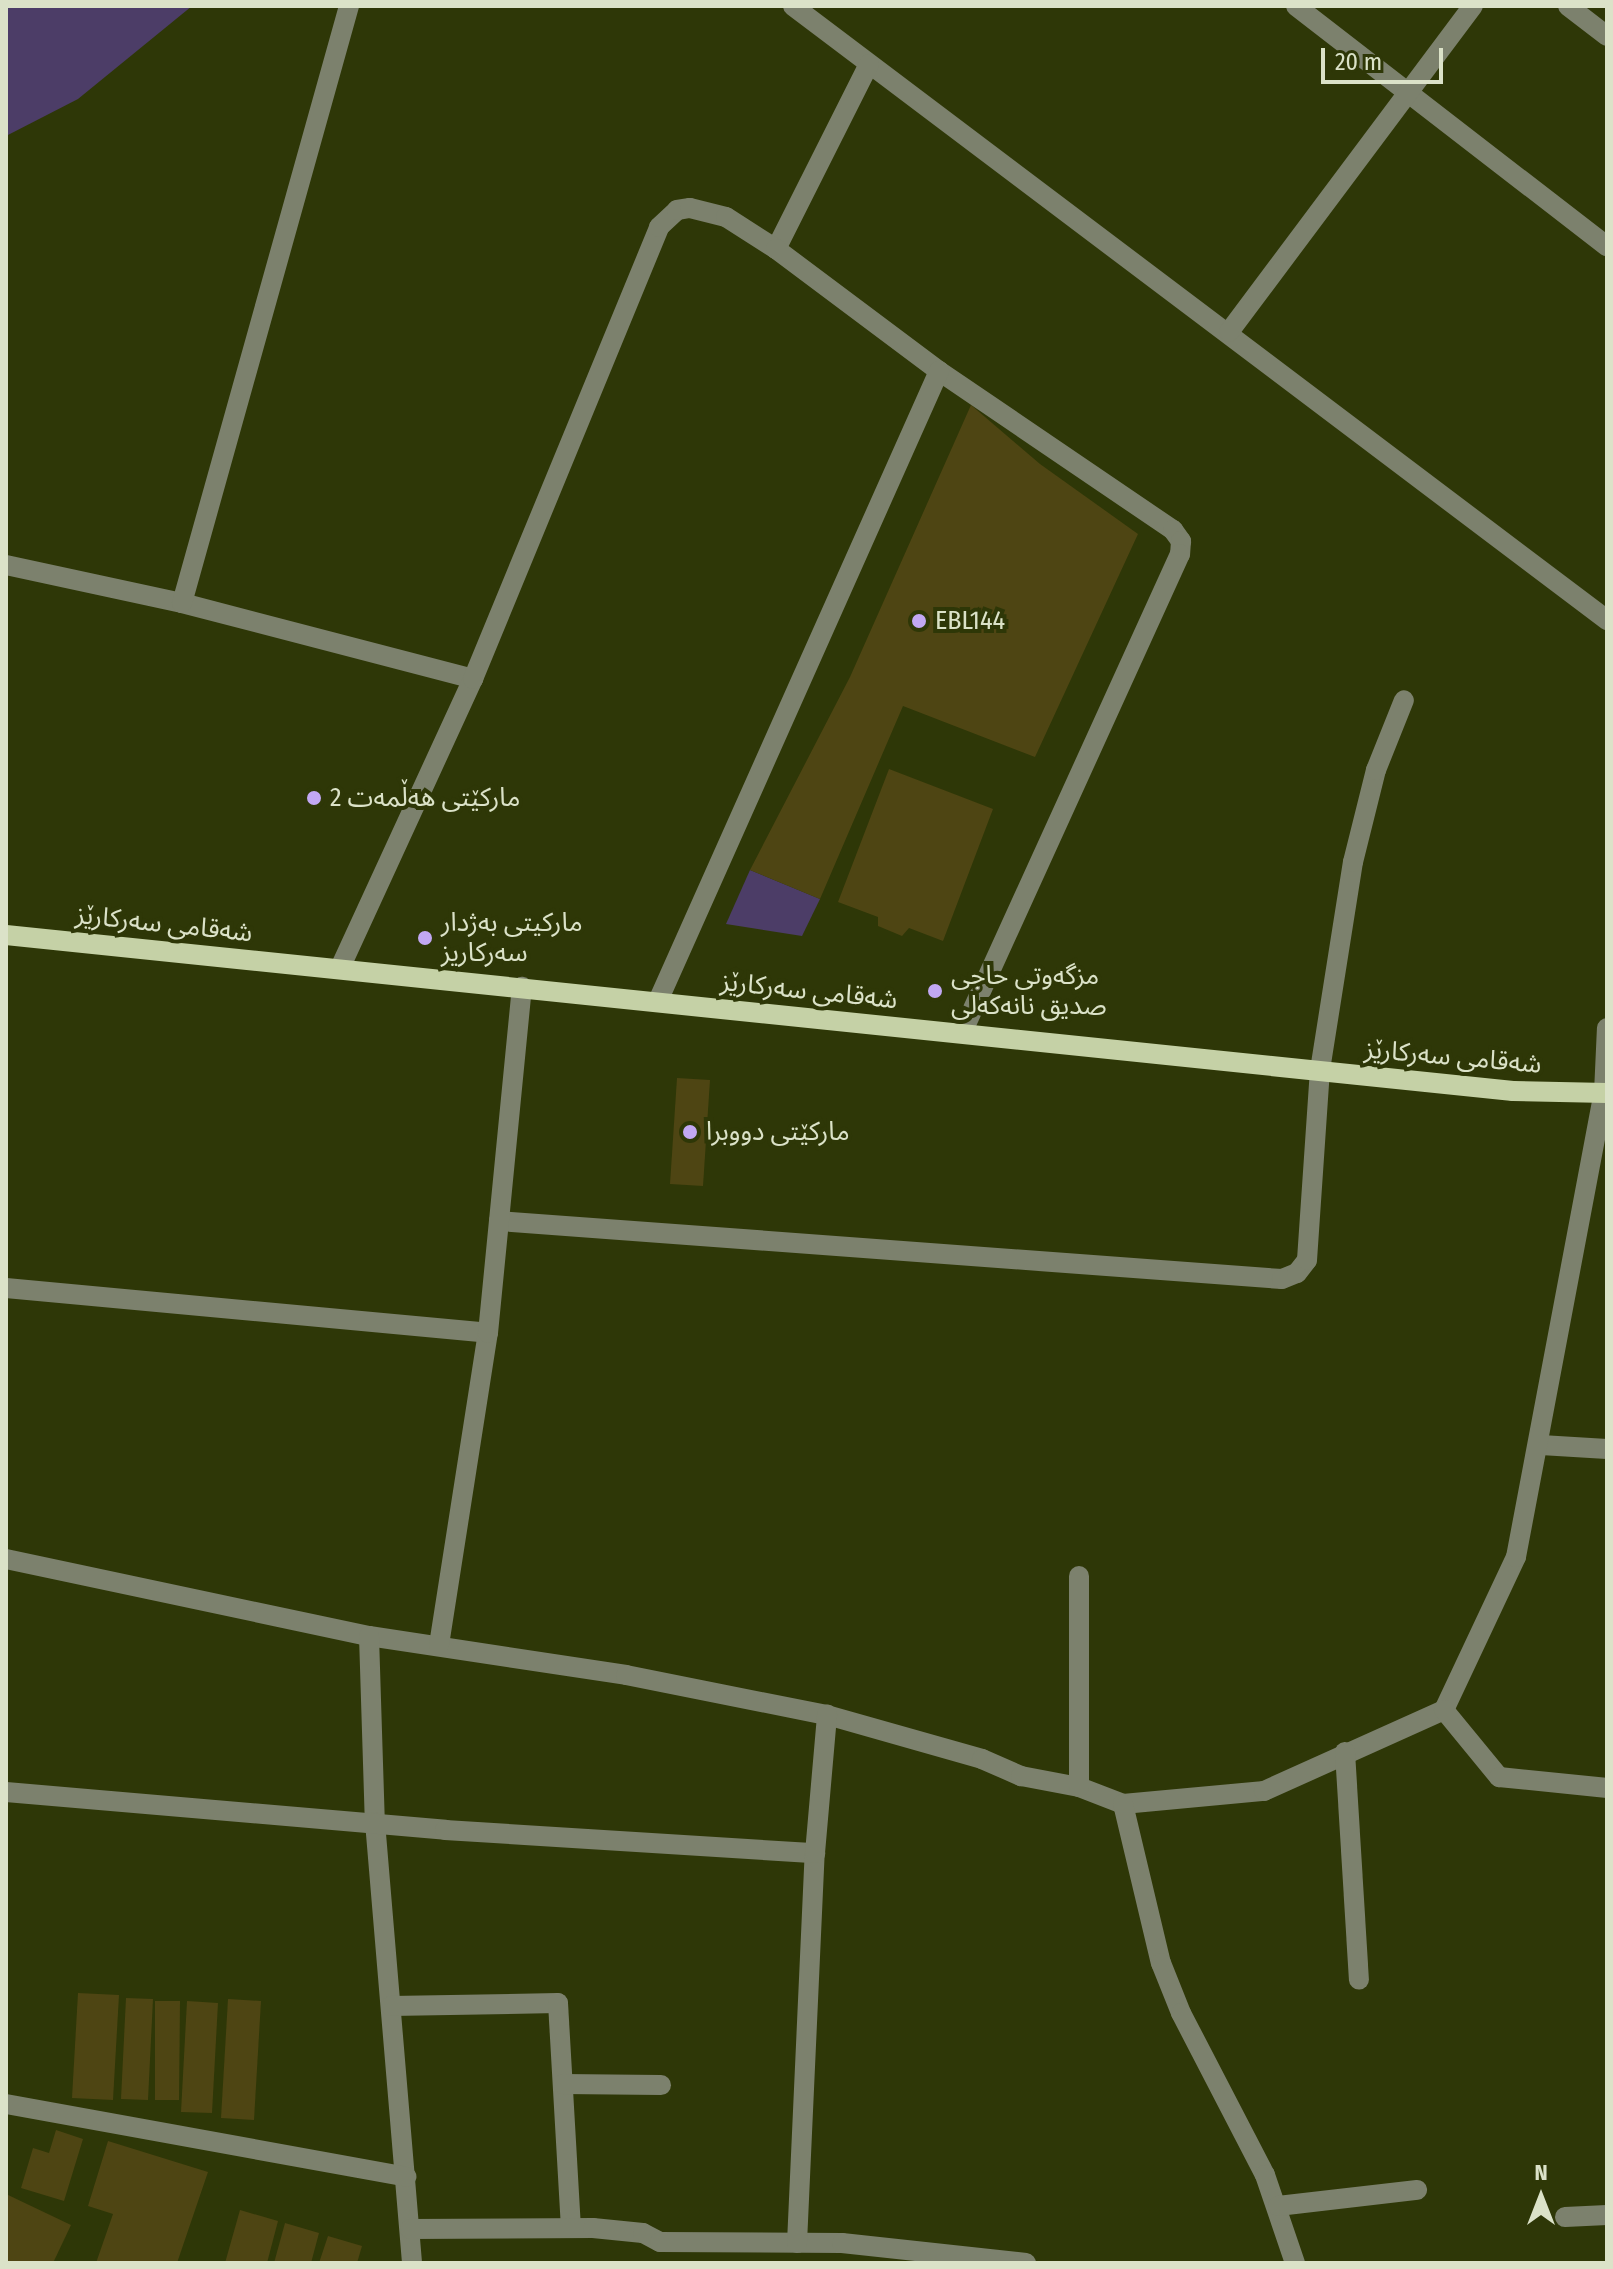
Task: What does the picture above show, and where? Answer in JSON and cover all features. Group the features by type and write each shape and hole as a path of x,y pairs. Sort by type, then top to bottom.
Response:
{"main road":[{"name":"شەقامی سەرکارێز","path":"6,935 1513,1091 1606,1093"}],"street":[{"path":"182,603 349,6"},
{"path":"793,6 1607,620"},
{"path":"1296,6 1607,246"},
{"path":"1229,332 1473,6"},
{"path":"1568,6 1607,36"},
{"path":"776,249 869,64"},
{"path":"340,968 473,679 659,227 677,210 703,210 726,217 776,249 939,371 1173,530 1181,547 962,1033"},
{"path":"658,1001 939,371"},
{"path":"6,565 182,603 473,679"},
{"path":"499,1221 1282,1279 1297,1273 1307,1260 1320,1070 1353,862 1376,770 1404,700"},
{"path":"439,1645 488,1333 522,987"},
{"path":"6,1559 369,1636 439,1645 827,1715 982,1759 1021,1776 1079,1787 1123,1804 1264,1791 1444,1710 1516,1557 1541,1445 1606,1093 1607,1028"},
{"path":"6,1288 488,1333"},
{"path":"1541,1445 1607,1449"},
{"path":"1079,1576 1079,1787"},
{"path":"369,1636 375,1822 412,2263"},
{"path":"1444,1710 1499,1777 1607,1788"},
{"path":"797,2243 815,1853 827,1715"},
{"path":"1345,1752 1359,1980"},
{"path":"6,1792 815,1853"},
{"path":"1123,1804 1161,1963 1278,2206 1295,2263"},
{"path":"391,2006 558,2003 571,2228"},
{"path":"563,2084 661,2085"},
{"path":"6,2104 406,2177"},
{"path":"1278,2206 1417,2190"},
{"path":"1565,2217 1607,2215"},
{"path":"410,2229 571,2228 643,2233 660,2242 797,2243 1026,2263"},
{"path":"660,2242 660,2263"}],"shaded area":[{"path":"6,6 192,6 78,99 6,136"},
{"path":"750,870 820,899 802,936 726,924"}],"building":[{"path":"971,405 1040,464 1138,534 1035,757 903,706 820,899 750,870 850,677"},
{"name":"مزگەوتی حاجی صدیق نانەکەلی","path":"889,769 993,809 943,941 909,928 902,936 878,926 878,917 838,902"},
{"name":"ماركێتى دووبرا","path":"677,1078 710,1080 703,1186 670,1184"},
{"path":"78,1993 119,1995 113,2100 72,2098"},
{"path":"126,1998 153,1999 148,2100 121,2099"},
{"path":"228,1999 261,2001 254,2120 221,2118"},
{"path":"155,2001 180,2001 179,2100 155,2100"},
{"path":"187,2001 218,2003 212,2113 181,2112"},
{"path":"56,2130 83,2139 64,2201 21,2188 33,2148 49,2153"},
{"path":"108,2141 208,2172 177,2263 96,2263 113,2214 88,2206"},
{"path":"6,2194 71,2225 53,2263 6,2263"},
{"path":"240,2210 278,2221 267,2263 225,2263"},
{"path":"285,2223 319,2233 311,2263 274,2263"},
{"path":"328,2236 362,2246 357,2263 319,2263"}],"place":[{"name":"EBL144","path":"919,621"},
{"name":"مارکێتی هەڵمەت 2","path":"314,798"},
{"name":"مارکیتی بەژدار سەرکاریز","path":"425,938"},
{"name":"مزگەوتی حاجی صدیق نانەکەلی","path":"935,991"},
{"name":"ماركێتى دووبرا","path":"690,1132"}]}
